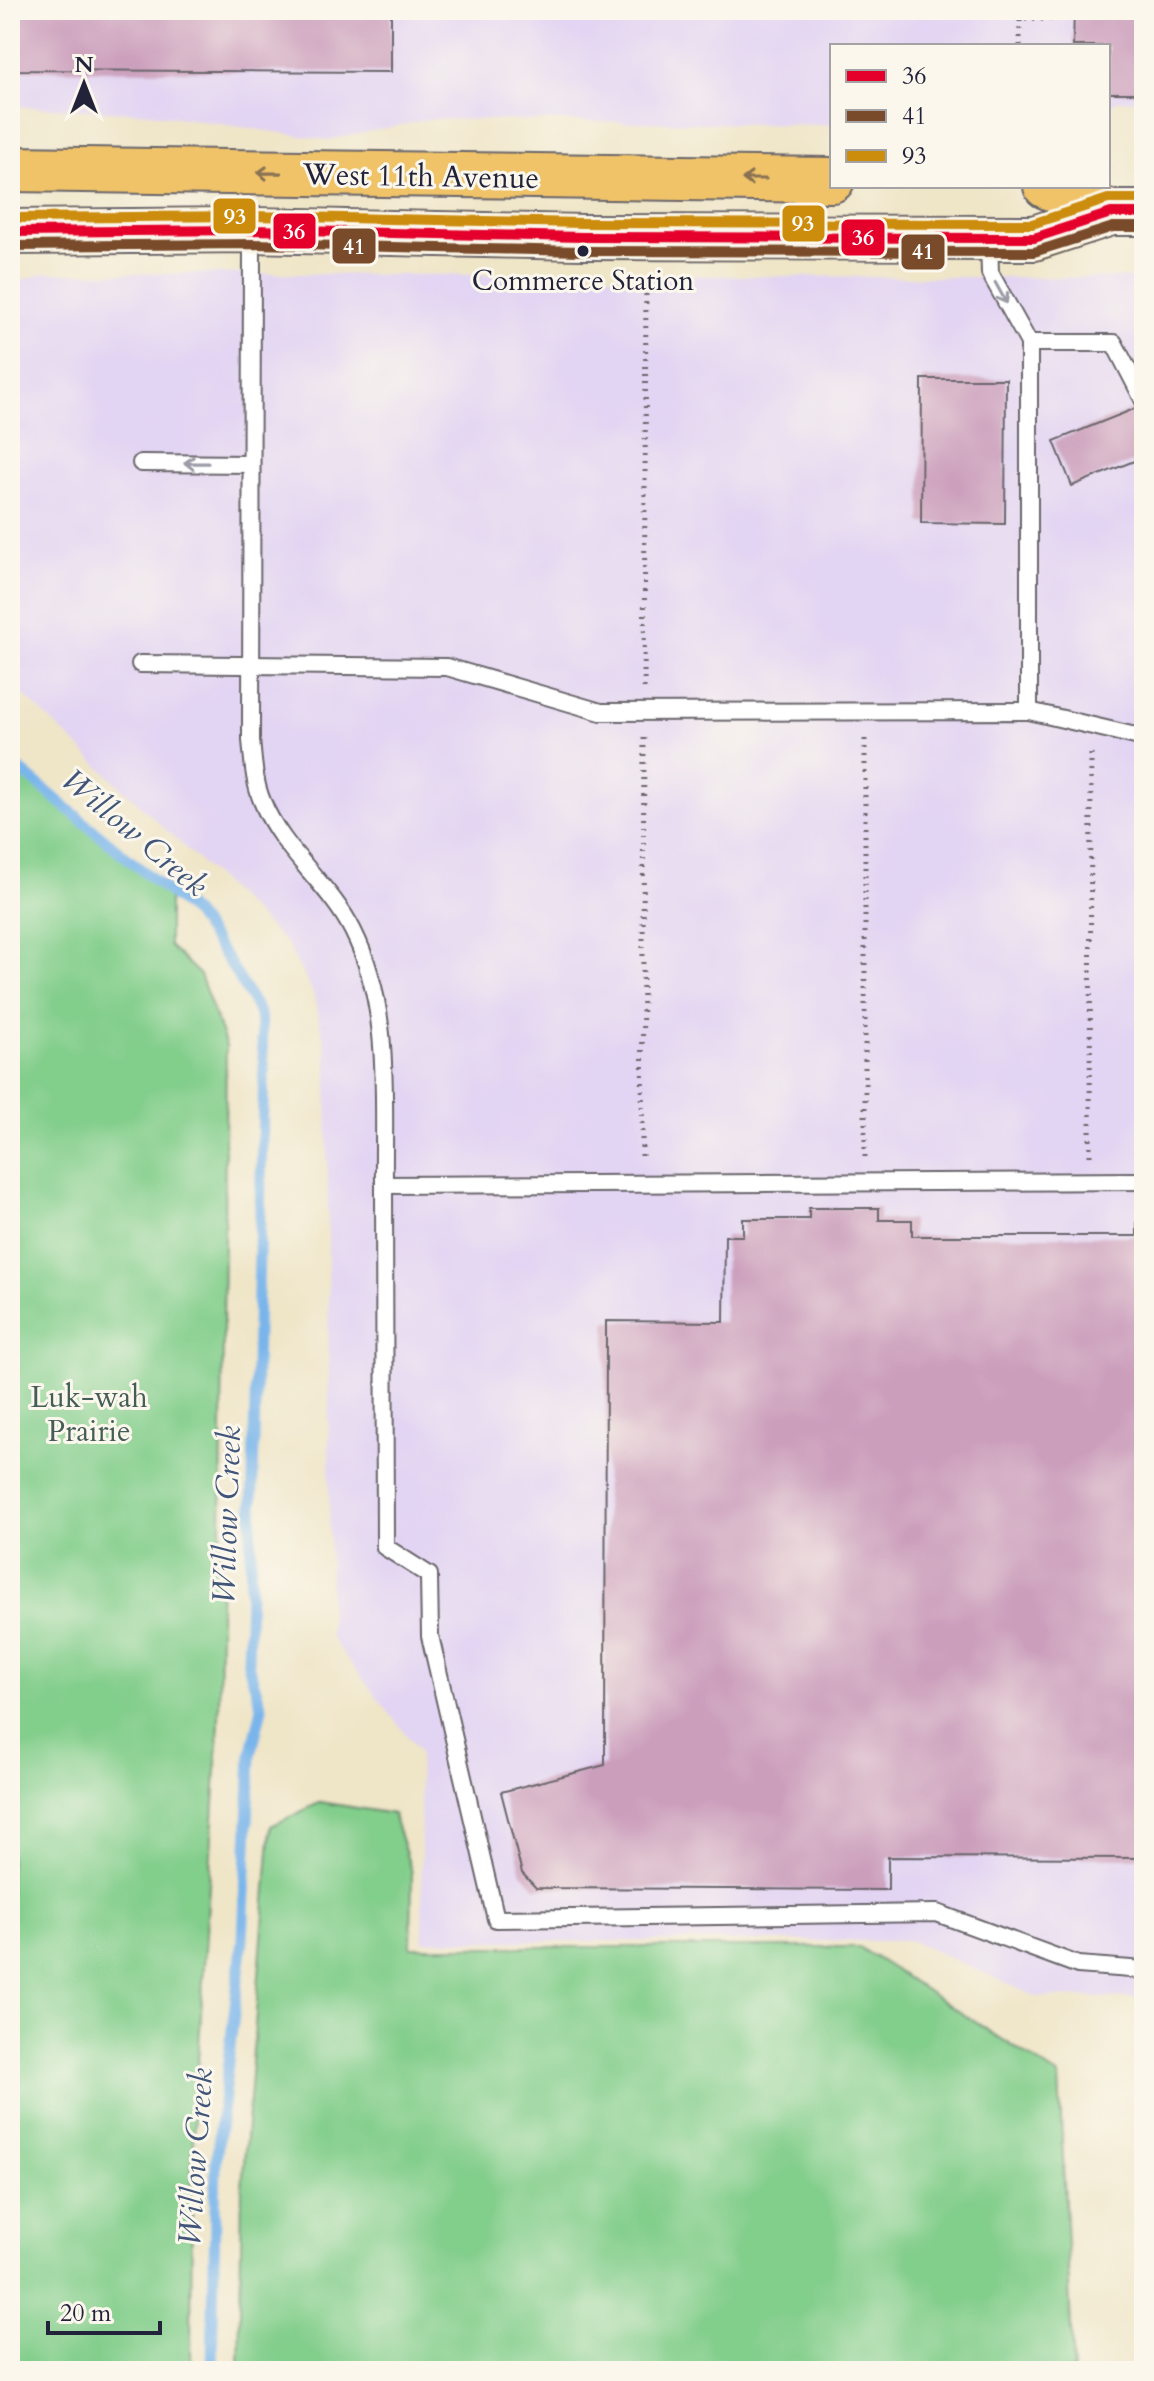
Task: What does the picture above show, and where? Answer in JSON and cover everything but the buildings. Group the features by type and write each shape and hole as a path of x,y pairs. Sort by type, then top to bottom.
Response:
{"main road":[{"name":"West 11th Avenue","path":"10,169 830,180"},
{"path":"299,232 332,206 441,205 453,201 458,191 459,176"},
{"name":"West 11th Avenue","path":"1052,188 1128,213"},
{"name":"West 11th Avenue","path":"10,232 252,230 1034,238 1128,213"}],"lane":[{"path":"252,230 251,740 260,798 282,838 352,928 377,1002 384,1185 385,1547 429,1575 430,1636 496,1919 937,1913 1078,1965 1144,1970"},
{"path":"989,238 990,273 1029,343 1029,711"},
{"path":"1029,343 1114,343 1144,401"},
{"path":"141,463 251,464"},
{"path":"140,664 447,667 601,712 1029,711 1144,738"},
{"path":"384,1185 1144,1181"}],"path":[{"path":"1020,44 1020,19 1053,19 1053,10"},
{"path":"865,712 865,1182"},
{"path":"1090,1181 1091,726"}],"shaded area":[{"path":"10,10 1144,10 1144,101 1118,100 1110,106 1110,44 830,44 830,125 430,119 328,140 150,113 10,106"},
{"path":"45,273 1144,278 1144,1998 1037,1997 912,1941 423,1941 419,1751 330,1637 327,1054 313,993 287,944 10,682 10,284"}],"green space":[{"name":"Luk-wah Prairie","path":"10,758 169,897 169,946 200,975 226,1046 219,1723 192,2159 191,2371 10,2371"},
{"path":"321,1802 393,1814 412,1873 411,1947 859,1947 1059,2076 1073,2371 239,2371 242,2187 271,1826"}],"waterway":[{"name":"Willow Creek","path":"10,761 195,914 260,1014 264,1067 248,1664 262,1708 251,1755 243,1940 216,2161 212,2371"}],"transit line":[{"name":"93","path":"10,218 252,216 583,223 1032,224 1108,199 1144,199"},
{"name":"36","path":"10,232 252,230 583,237 1034,238 1111,213 1144,213"},
{"name":"41","path":"10,246 252,244 583,251 1034,252 1113,227 1144,227"}],"place":[{"name":"Commerce Station","path":"583,251"}]}
